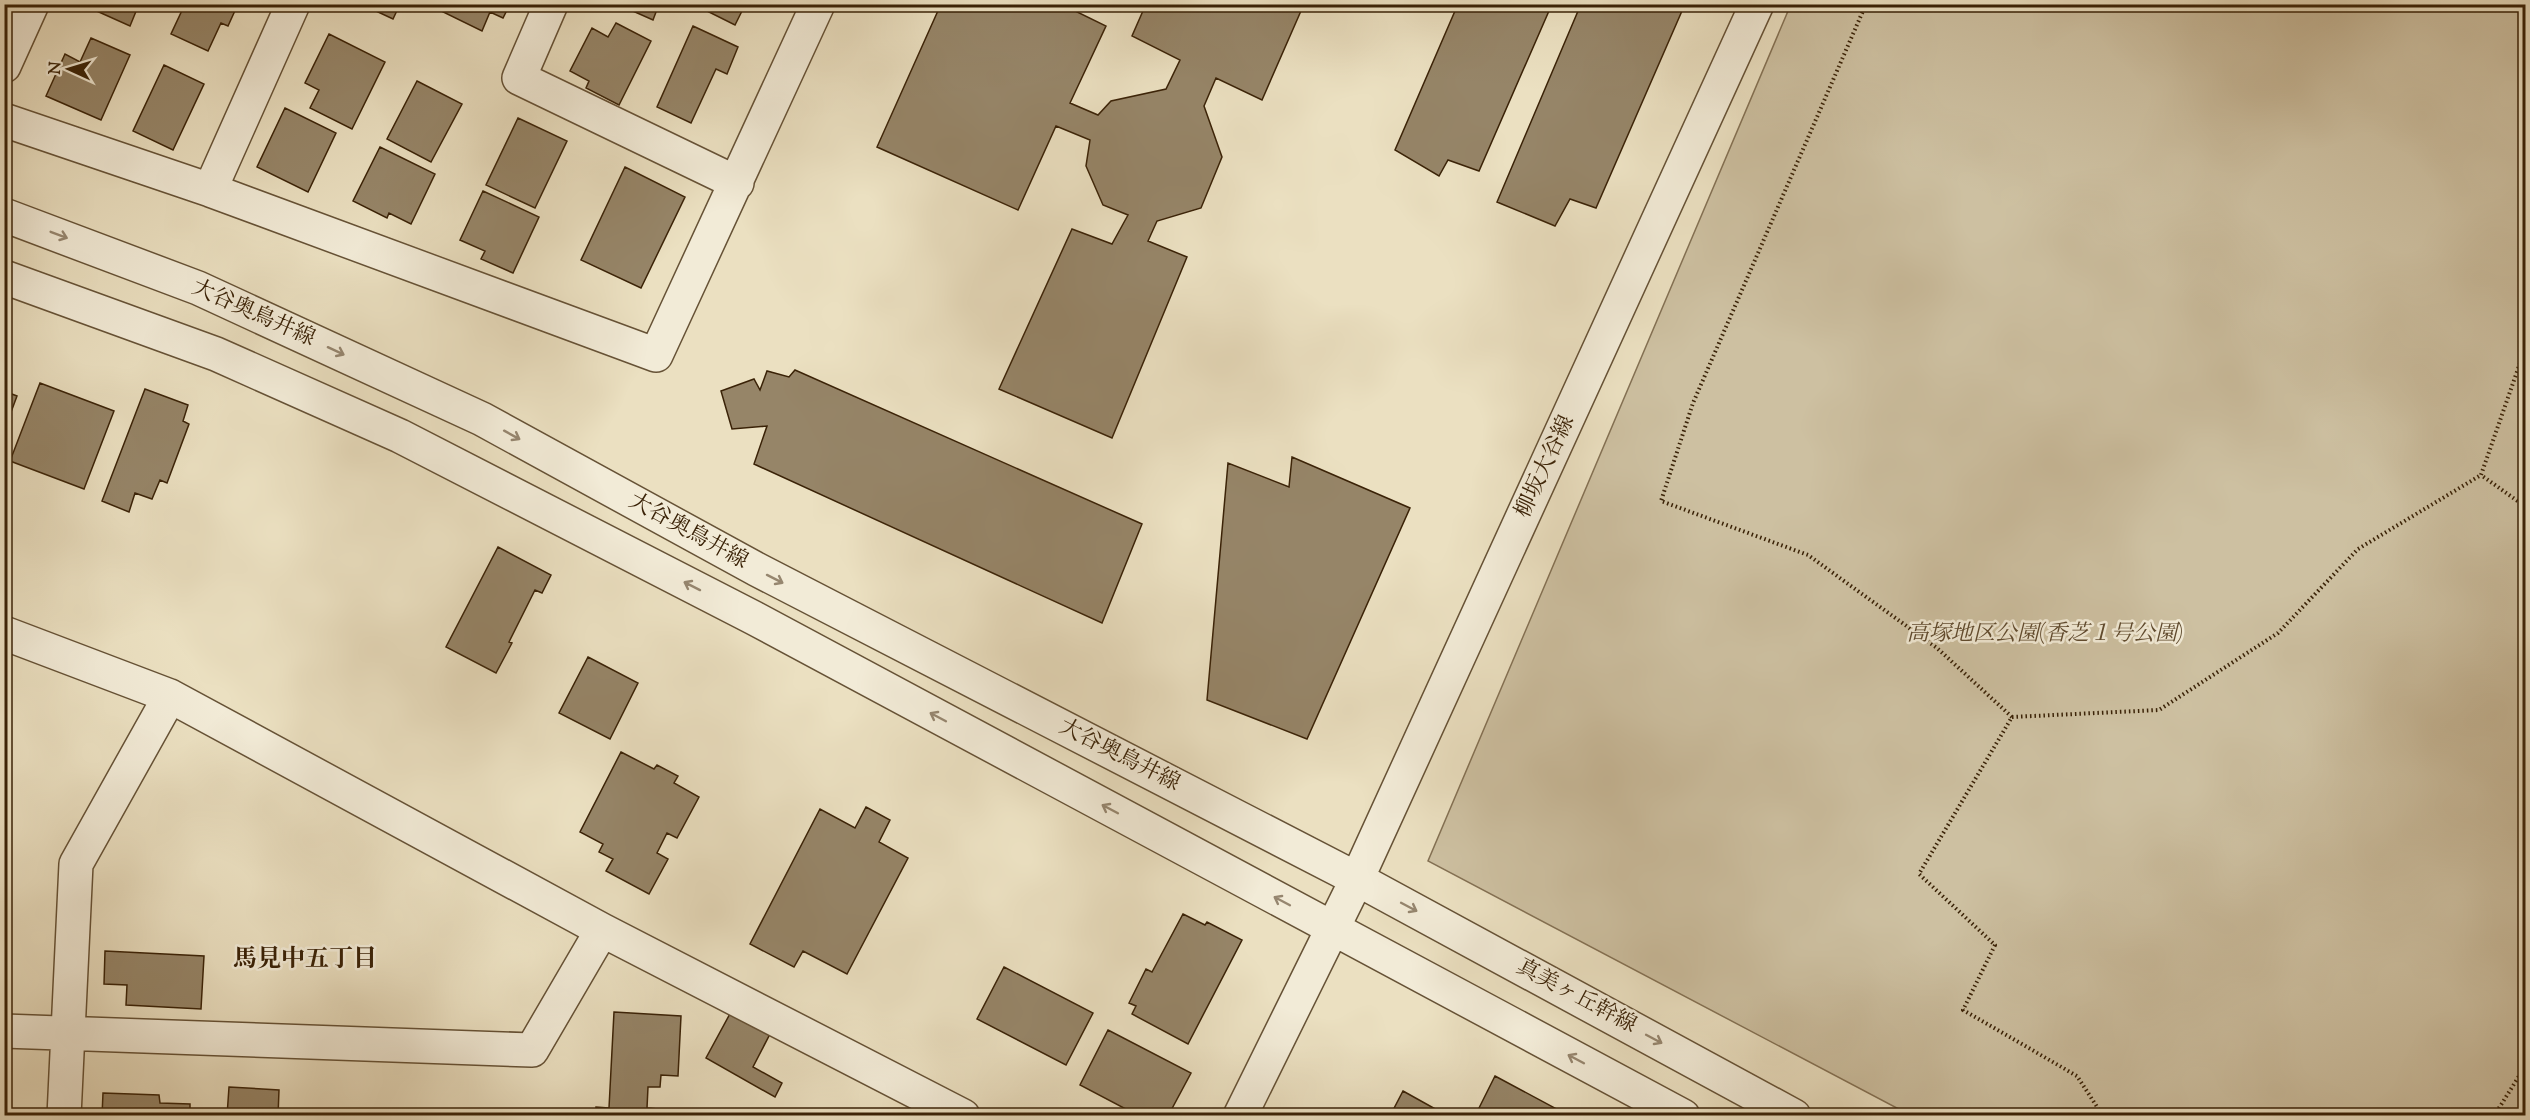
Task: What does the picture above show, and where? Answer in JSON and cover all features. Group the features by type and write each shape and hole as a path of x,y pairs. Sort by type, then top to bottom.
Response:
{"street":[{"path":"4,66 32,4"},
{"path":"210,190 293,4"},
{"path":"551,4 519,78 737,183"},
{"path":"4,120 210,190 656,355 818,4"},
{"name":"柳坂大谷線","path":"1240,1116 1334,929 1757,4"},
{"name":"大谷奥鳥井線","path":"4,215 198,288 482,418 756,569 1357,879"},
{"name":"大谷奥鳥井線","path":"4,276 216,354 400,436 754,618 1334,929"},
{"path":"4,633 170,696 602,930 963,1116"},
{"path":"64,1116 76,864 170,696"},
{"name":"真美ヶ丘幹線","path":"1357,879 1794,1116"},
{"path":"1334,929 1683,1116"},
{"path":"4,1031 532,1050 602,930"}],"path":[{"path":"1866,4 1693,403 1661,501 1808,555 1937,648 2012,717 2159,710 2278,633 2358,549 2481,475 2526,346"},
{"path":"2481,475 2526,507"},
{"path":"2012,717 1919,874 1995,945 1963,1010 2077,1076 2103,1116"},
{"path":"2494,1116 2526,1065"}],"green space":[{"name":"高塚地区公園(香芝１号公園)","path":"1791,4 2525,5 2525,1115 1910,1115 1428,861"}],"building":[{"path":"81,4 139,4 130,26"},
{"path":"185,4 238,4 228,26 221,23 208,51 171,34"},
{"path":"361,4 400,4 393,19"},
{"path":"440,4 510,4 503,18 490,12 482,31 437,9"},
{"path":"617,4 659,4 653,20"},
{"path":"752,4 750,10 744,7 735,25 695,5"},
{"path":"941,4 1061,4 1106,26 1070,103 1098,115 1111,101 1166,89 1180,60 1132,36 1146,4 1304,4 1262,100 1216,78 1204,106 1222,157 1201,208 1157,221 1148,241 1187,257 1112,438 999,389 1072,229 1112,244 1128,215 1103,205 1086,166 1090,140 1056,126 1018,210 877,147"},
{"path":"1458,4 1552,4 1479,171 1448,160 1439,176 1395,150"},
{"path":"1581,4 1685,4 1596,208 1570,199 1555,226 1497,202"},
{"path":"616,23 651,41 619,105 586,88 589,81 570,71 592,28 608,37"},
{"path":"693,26 738,47 727,74 716,69 691,123 657,107"},
{"path":"329,34 385,62 352,129 310,108 319,90 305,83"},
{"path":"91,38 130,55 101,120 46,96 65,54 80,62"},
{"path":"164,65 204,84 173,150 133,131"},
{"path":"417,81 462,104 431,162 387,139"},
{"path":"285,108 336,133 308,192 257,167"},
{"path":"518,118 567,141 535,208 486,185"},
{"path":"380,147 435,174 411,224 389,213 387,218 353,201"},
{"path":"625,167 685,197 641,288 581,260"},
{"path":"483,191 539,217 513,273 481,259 485,251 460,240"},
{"path":"795,370 1142,524 1102,623 754,464 767,426 732,429 721,391 754,379 760,390 767,371 789,377"},
{"path":"40,383 114,411 84,489 10,461"},
{"path":"145,389 188,405 183,421 189,424 167,483 160,480 152,499 135,493 129,512 102,501"},
{"path":"4,391 17,396 4,431"},
{"path":"1292,457 1410,508 1307,739 1207,700 1228,463 1289,487"},
{"path":"498,547 551,575 542,593 535,590 496,673 446,647"},
{"path":"588,657 638,683 610,739 559,713"},
{"path":"621,752 654,769 657,765 678,776 674,783 699,797 677,838 667,833 657,853 668,859 649,894 606,871 613,859 599,852 603,844 580,832"},
{"path":"866,807 890,820 879,842 908,858 847,974 803,951 794,967 750,944 820,809 855,828"},
{"path":"1183,914 1205,925 1207,922 1242,940 1188,1044 1132,1014 1136,1006 1129,1003 1146,969 1152,972"},
{"path":"105,951 204,956 201,1009 126,1005 127,985 104,984"},
{"path":"4,953 7,953 4,1000"},
{"path":"1004,967 1093,1013 1066,1065 977,1019"},
{"path":"732,1010 771,1032 753,1067 782,1083 775,1097 706,1058"},
{"path":"614,1012 681,1016 678,1076 661,1075 660,1087 648,1087 647,1108 670,1110 670,1116 595,1116 596,1107 609,1108"},
{"path":"1108,1030 1191,1073 1168,1116 1139,1116 1080,1085"},
{"path":"1495,1076 1566,1114 1565,1116 1475,1116"},
{"path":"229,1087 279,1090 278,1116 227,1116"},
{"path":"1403,1091 1448,1116 1390,1116"},
{"path":"103,1093 159,1095 160,1103 190,1104 190,1116 102,1116"}],"district":[{"name":"馬見中五丁目","path":"305,960"}]}
